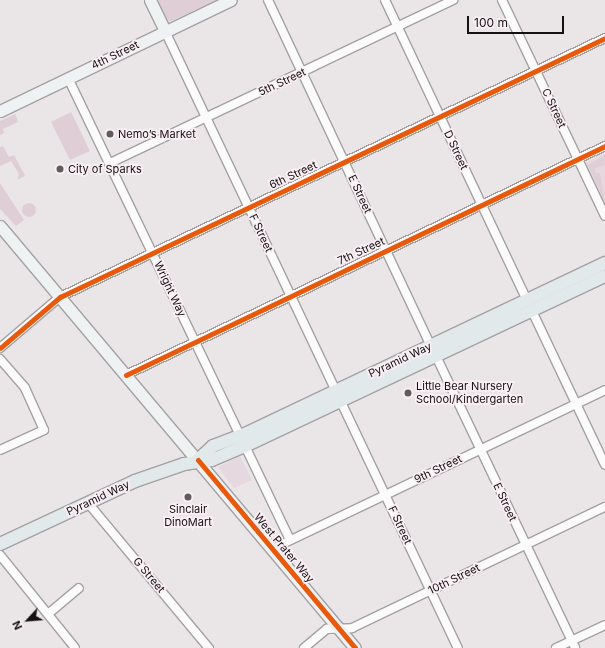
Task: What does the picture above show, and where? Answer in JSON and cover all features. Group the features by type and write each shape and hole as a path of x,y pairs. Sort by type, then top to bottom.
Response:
{"main road":[{"path":"150,0 165,31"},
{"name":"4th Street","path":"0,112 231,0"},
{"name":"West Prater Way","path":"0,226 355,648"},
{"name":"Pyramid Way","path":"529,306 605,263"},
{"name":"Pyramid Way","path":"0,544 135,481 198,460 212,460 243,441 529,306 605,276"}],"street":[{"name":"E Street","path":"268,0 573,644"},
{"name":"D Street","path":"385,0 605,465"},
{"name":"5th Street","path":"110,163 453,0"},
{"name":"C Street","path":"502,0 605,216"},
{"name":"F Street","path":"165,31 458,648"},
{"name":"6th Street","path":"0,348 60,298 605,38"},
{"name":"Wright Way","path":"68,78 290,540"},
{"name":"7th Street","path":"126,375 605,146"},
{"path":"0,359 25,388 44,430 0,450"},
{"name":"9th Street","path":"272,549 605,390"},
{"name":"G Street","path":"88,503 209,648"},
{"name":"10th Street","path":"304,648 327,629 352,628 605,507"},
{"path":"0,555 75,648"},
{"path":"48,614 79,588"},
{"path":"556,648 573,644 605,625"}],"shaded area":[{"path":"156,0 217,0 171,21 166,20"},
{"path":"71,112 90,151 70,160 51,122"},
{"path":"15,114 18,122 3,129 4,133 0,135 0,121"},
{"path":"3,146 9,157 14,155 25,176 17,180 19,174 11,161 0,166 0,147"},
{"path":"605,153 605,206 585,165 587,162"},
{"path":"605,155 605,165 595,168 596,173 600,173 605,202 588,165"},
{"path":"0,183 24,220 16,226 0,209"},
{"path":"26,203 32,203 36,207 36,213 32,217 26,217 22,213 22,207"},
{"path":"240,456 252,480 234,488 218,467"}],"cycle path":[{"path":"0,348 60,297 605,38"},
{"path":"126,375 605,146"},
{"path":"198,460 355,648"}],"place":[{"name":"Nemo’s Market","path":"110,134"},
{"name":"City of Sparks","path":"60,169"},
{"name":"Little Bear Nursery School/Kindergarten","path":"408,393"},
{"name":"Sinclair DinoMart","path":"188,497"}]}
